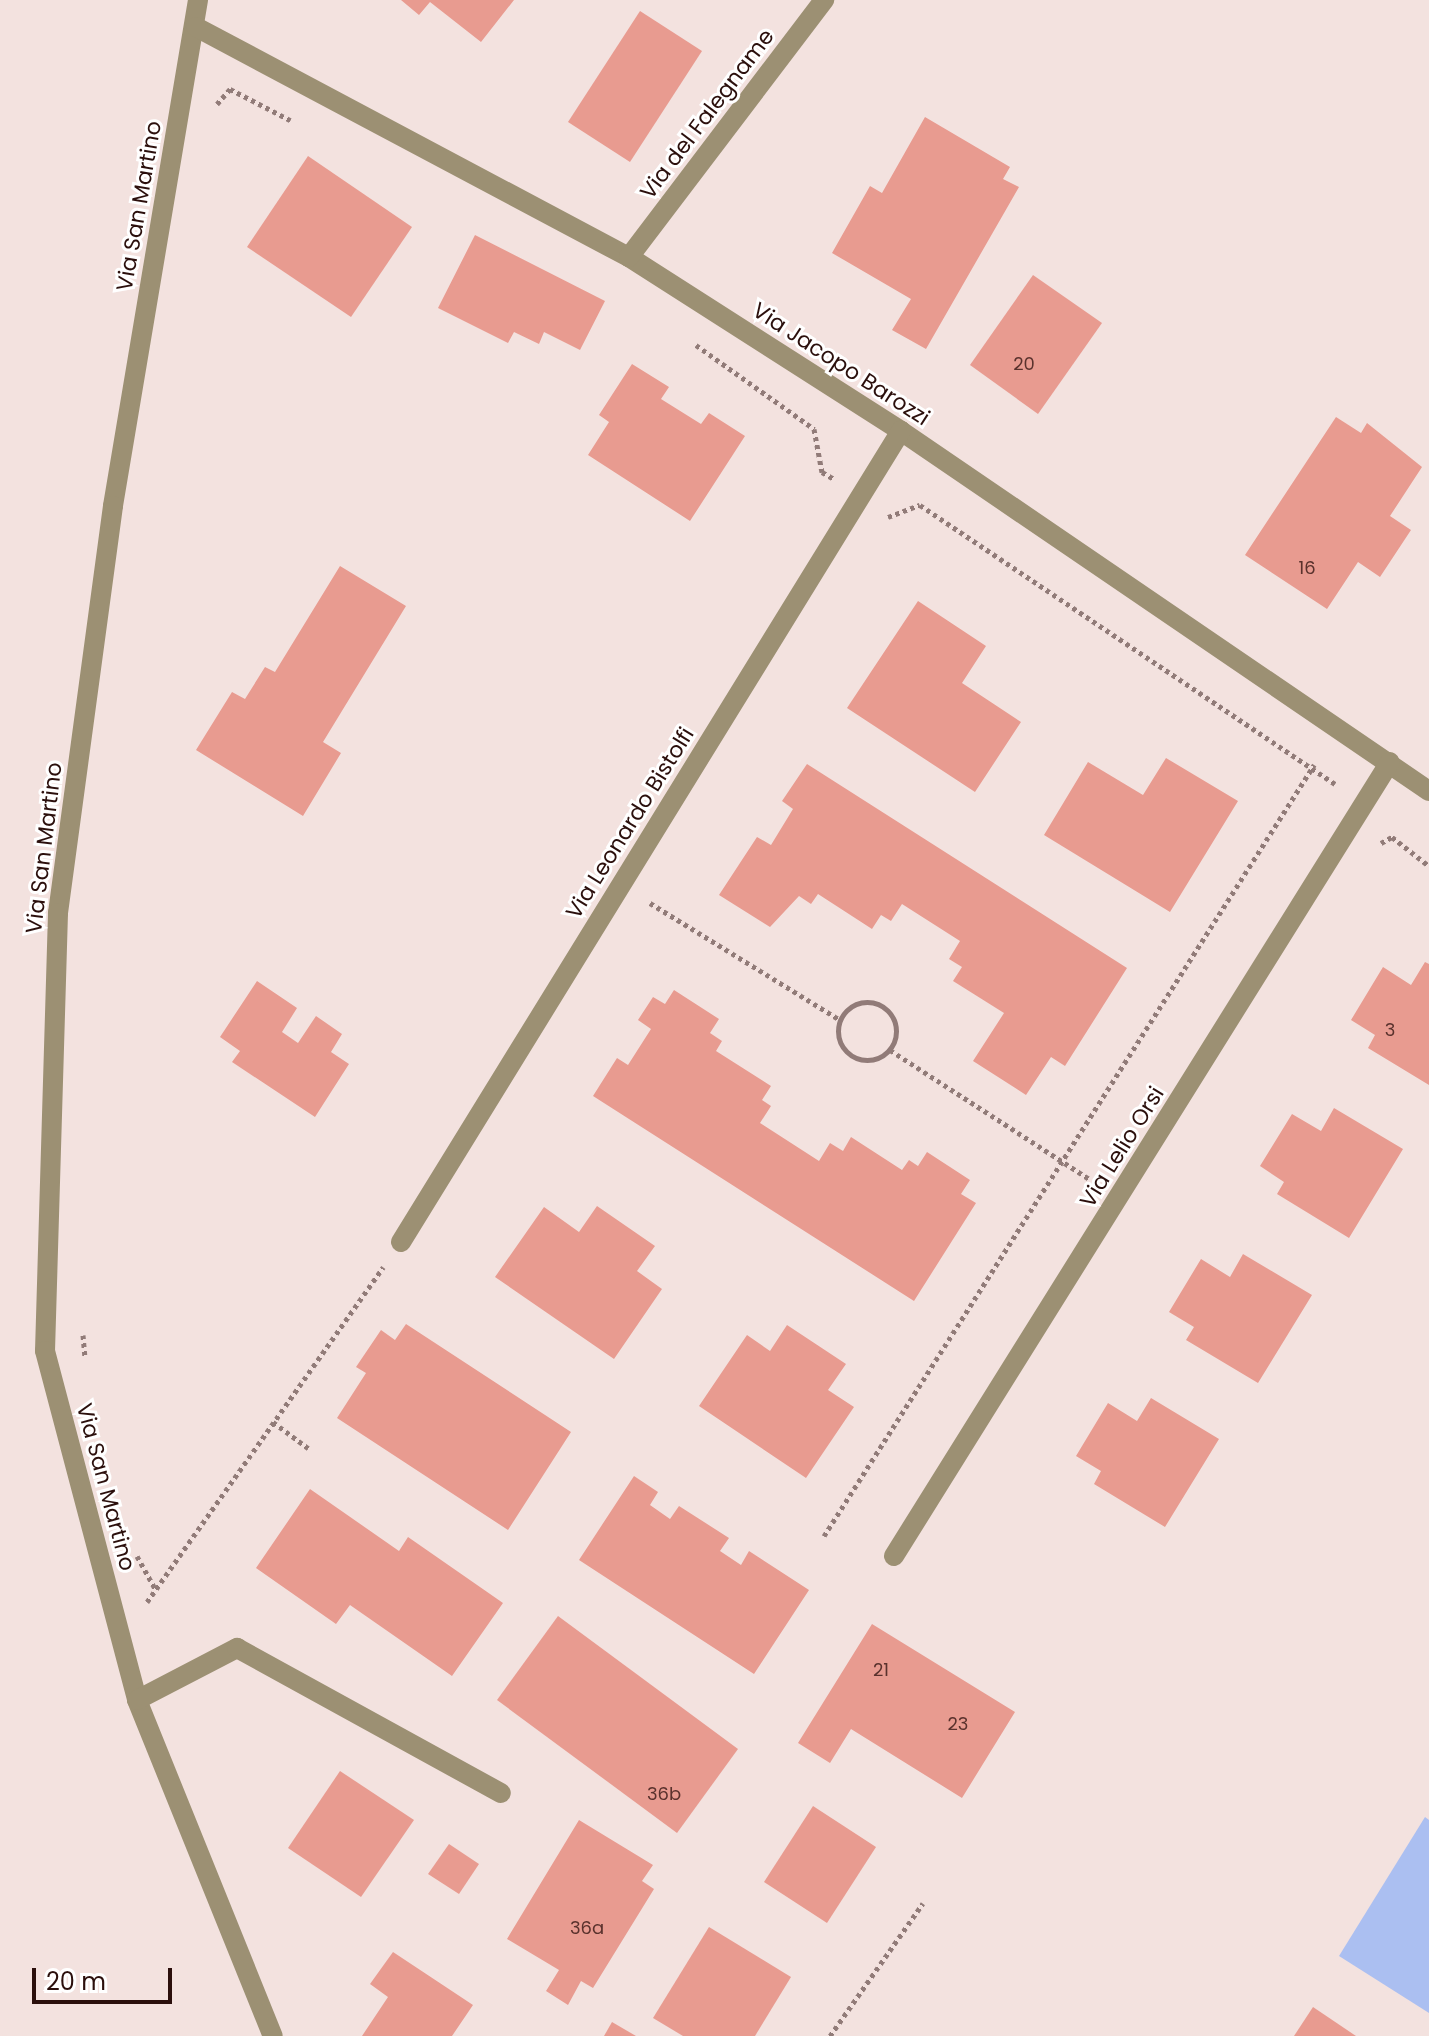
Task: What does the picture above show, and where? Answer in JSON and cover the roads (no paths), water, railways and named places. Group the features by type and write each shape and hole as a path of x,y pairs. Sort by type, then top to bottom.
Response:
{"street":[{"name":"Via San Martino","path":"198,0 196,27 113,506 58,913 45,1351 137,1700 273,2036"},
{"name":"Via del Falegname","path":"629,257 824,0"},
{"name":"Via Jacopo Barozzi","path":"196,27 629,257 901,431 1429,791"},
{"name":"Via Leonardo Bistolfi","path":"401,1242 901,431"},
{"name":"Via Lelio Orsi","path":"894,1556 1390,762"},
{"path":"137,1700 237,1648 501,1793"}],"water":[{"path":"1425,1817 1429,1820 1429,2013 1339,1956"}]}
